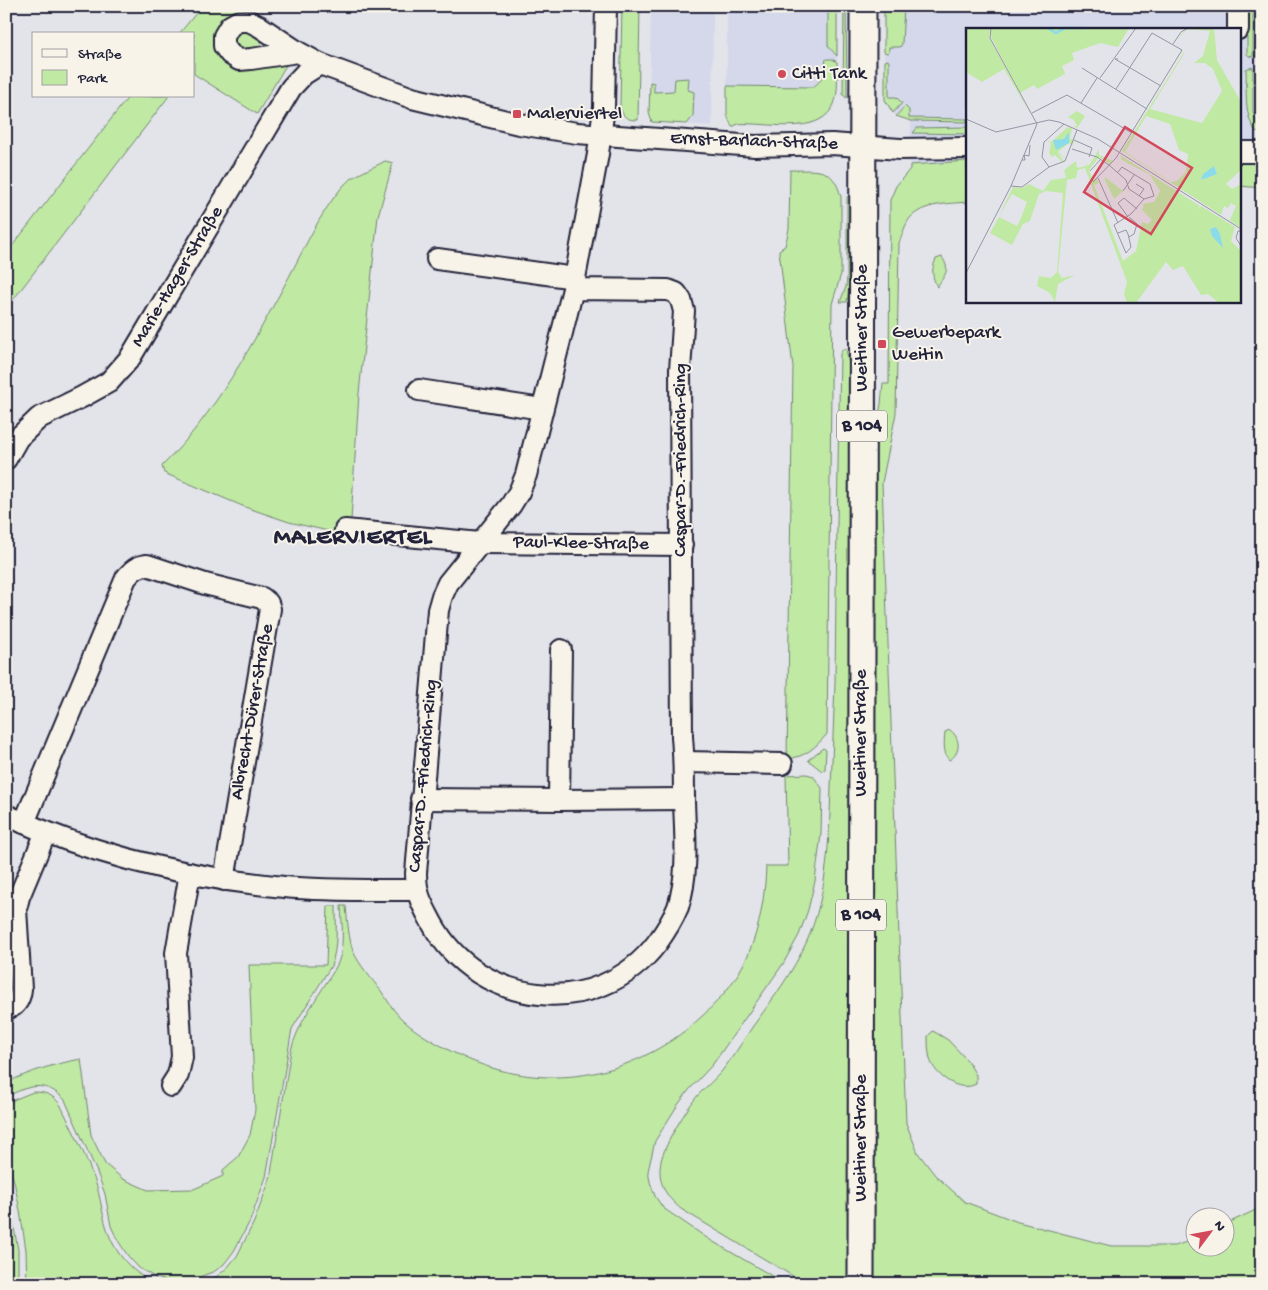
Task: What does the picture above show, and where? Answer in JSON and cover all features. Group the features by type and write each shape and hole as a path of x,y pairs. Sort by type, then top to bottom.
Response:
{"main road":[{"name":"B 104","path":"863,6 863,146"},
{"name":"Weitiner Straße","path":"861,1284 863,146"}],"street":[{"name":"Caspar-D.-Friedrich-Ring","path":"574,284 668,290 676,293 681,300 684,312 681,336 680,379 680,502 682,545 682,737 685,762 686,850 684,880 677,908 665,932 648,954 628,972 606,984 581,992 556,995 529,994 502,986 476,971 454,953 438,934 416,890 421,799 438,610 442,596 448,583 511,505 519,492 526,475 574,284 601,134 604,107 606,6"},
{"path":"1238,6 1238,28"},
{"name":"Ernst-Barlach-Straße","path":"298,52 320,64 412,98 529,125 601,134 755,146 832,144 900,149 966,148"},
{"name":"Marie-Hager-Straße","path":"6,459 18,438 39,418 82,398 109,382 130,358 291,88 304,74 320,64"},
{"path":"1240,152 1262,152"},
{"path":"437,259 574,284"},
{"path":"419,390 542,409"},
{"path":"345,530 480,543"},
{"name":"Paul-Klee-Straße","path":"480,543 682,545"},
{"name":"Albrecht-Dürer-Straße","path":"15,819 126,578 132,570 139,566 147,565 205,584 262,598 268,603 270,609 224,880"},
{"path":"559,800 561,650"},
{"path":"685,762 782,764"},
{"path":"421,799 684,799"},
{"path":"15,819 46,832 142,863 224,880 293,888 416,890"},
{"path":"6,1009 13,1007 20,999 21,989 16,909 46,832"},
{"path":"171,1086 178,1075 182,1057 176,953 190,873"}],"shaded area":[{"path":"651,6 713,6 712,126 652,122 649,113"},
{"name":"Citti Tank","path":"727,6 837,6 837,87 834,103 830,111 823,118 812,124 738,124 732,127 727,115"},
{"path":"884,6 1262,6 1262,163 1240,163 1240,28 966,28 966,161 910,165 911,121 896,116 885,100"}],"green space":[{"path":"202,6 251,6 248,10 233,13 220,21 214,35 214,42 218,56 229,65 240,66 288,62 257,114 195,75 195,32 181,32"},
{"path":"622,6 640,6 638,120 626,117 622,113 620,106"},
{"path":"828,6 837,6 837,56 828,46"},
{"path":"844,6 846,6 847,98 843,95"},
{"path":"884,6 904,6 902,44 900,47 889,47 889,52 887,53 884,52"},
{"path":"1247,6 1253,6 1253,57 1247,54"},
{"path":"1256,6 1262,6 1262,41 1257,42 1257,57 1255,56"},
{"path":"240,30 250,31 255,34 261,42 260,46 247,50 233,45 235,34"},
{"path":"826,59 832,59 837,62 837,89 834,104 820,120 787,126 738,124 732,127 727,115 727,86 813,87 821,78"},
{"path":"888,60 889,97 896,97 902,103 893,113 885,100 885,61"},
{"path":"1253,67 1253,112 1260,131 1257,133 1250,119 1247,103 1246,69"},
{"path":"689,78 688,90 694,92 693,116 687,124 652,122 649,113 650,82 654,83 654,92 674,91 675,79"},
{"path":"127,98 167,98 6,309 6,254"},
{"path":"905,106 909,110 909,118 966,119 966,122 911,121 896,116"},
{"path":"966,127 966,134 913,133 917,128"},
{"path":"385,161 393,163 378,216 359,393 350,536 289,522 245,507 164,473 162,466 200,423 232,376 262,327 327,207 343,186 352,178"},
{"path":"966,161 966,202 937,205 922,209 910,218 899,243 896,413 882,483 906,1123 918,1153 935,1175 965,1202 1018,1222 1111,1246 1175,1246 1186,1242 1186,1258 1236,1258 1236,1219 1262,1207 1262,1284 870,1284 872,452 883,384 889,384 890,200 896,186 910,169 910,165"},
{"path":"1240,163 1262,163 1262,188 1240,186"},
{"path":"790,170 823,172 833,179 838,187 841,197 841,274 832,304 827,734 809,751 787,759 793,367 779,250 785,246 789,229"},
{"path":"853,195 854,261 847,302 840,302 846,287 847,277 847,197"},
{"path":"942,257 945,262 946,272 937,287 933,276 933,266 936,259"},
{"path":"843,349 846,349 853,385 852,1284 806,1284 681,1209 664,1188 661,1182 660,1168 663,1154 677,1126 699,1094 726,1066 789,974 807,941 819,904 826,866 830,808 835,683 840,354"},
{"path":"950,730 958,741 958,746 956,754 949,760 945,751 944,740 945,732"},
{"path":"823,748 826,750 825,769 822,771 808,760"},
{"path":"807,774 813,776 822,788 821,834 815,881 808,910 799,935 783,964 713,1064 677,1106 655,1141 648,1171 655,1196 663,1208 710,1240 786,1284 198,1284 216,1277 227,1268 237,1256 254,1222 270,1179 291,1050 305,1017 335,969 340,957 342,938 341,906 346,906 350,941 359,961 396,1013 409,1026 421,1034 475,1062 506,1072 537,1076 568,1076 599,1072 629,1063 658,1049 686,1030 713,1005 736,977 748,955 759,922 766,866 788,866 786,775"},
{"path":"328,906 336,906 335,951 331,966 292,1029 266,1177 250,1221 234,1251 224,1264 215,1271 189,1281 175,1283 156,1278 139,1268 128,1256 117,1239 111,1226 105,1194 97,1172 65,1100 51,1089 37,1086 6,1097 6,1083 43,1068 81,1059 91,1135 105,1164 123,1179 148,1190 194,1189 223,1176 223,1170 238,1157 250,1135 255,1110 249,965 326,965"},
{"path":"933,1031 948,1040 967,1060 976,1075 976,1084 969,1086 955,1085 942,1077 937,1071 930,1059 928,1050 928,1036"},
{"path":"33,1092 48,1094 60,1104 95,1180 107,1229 114,1246 132,1269 157,1284 27,1284 26,1250 20,1211 14,1181 6,1157 6,1103"},
{"path":"6,1183 18,1250 18,1284 6,1284"}],"place":[{"name":"Citti Tank","path":"782,74"},
{"name":"Malerviertel","path":"517,114"},
{"name":"Gewerbepark Weitin","path":"882,344"}],"district":[{"name":"MALERVIERTEL","path":"353,538"}]}
